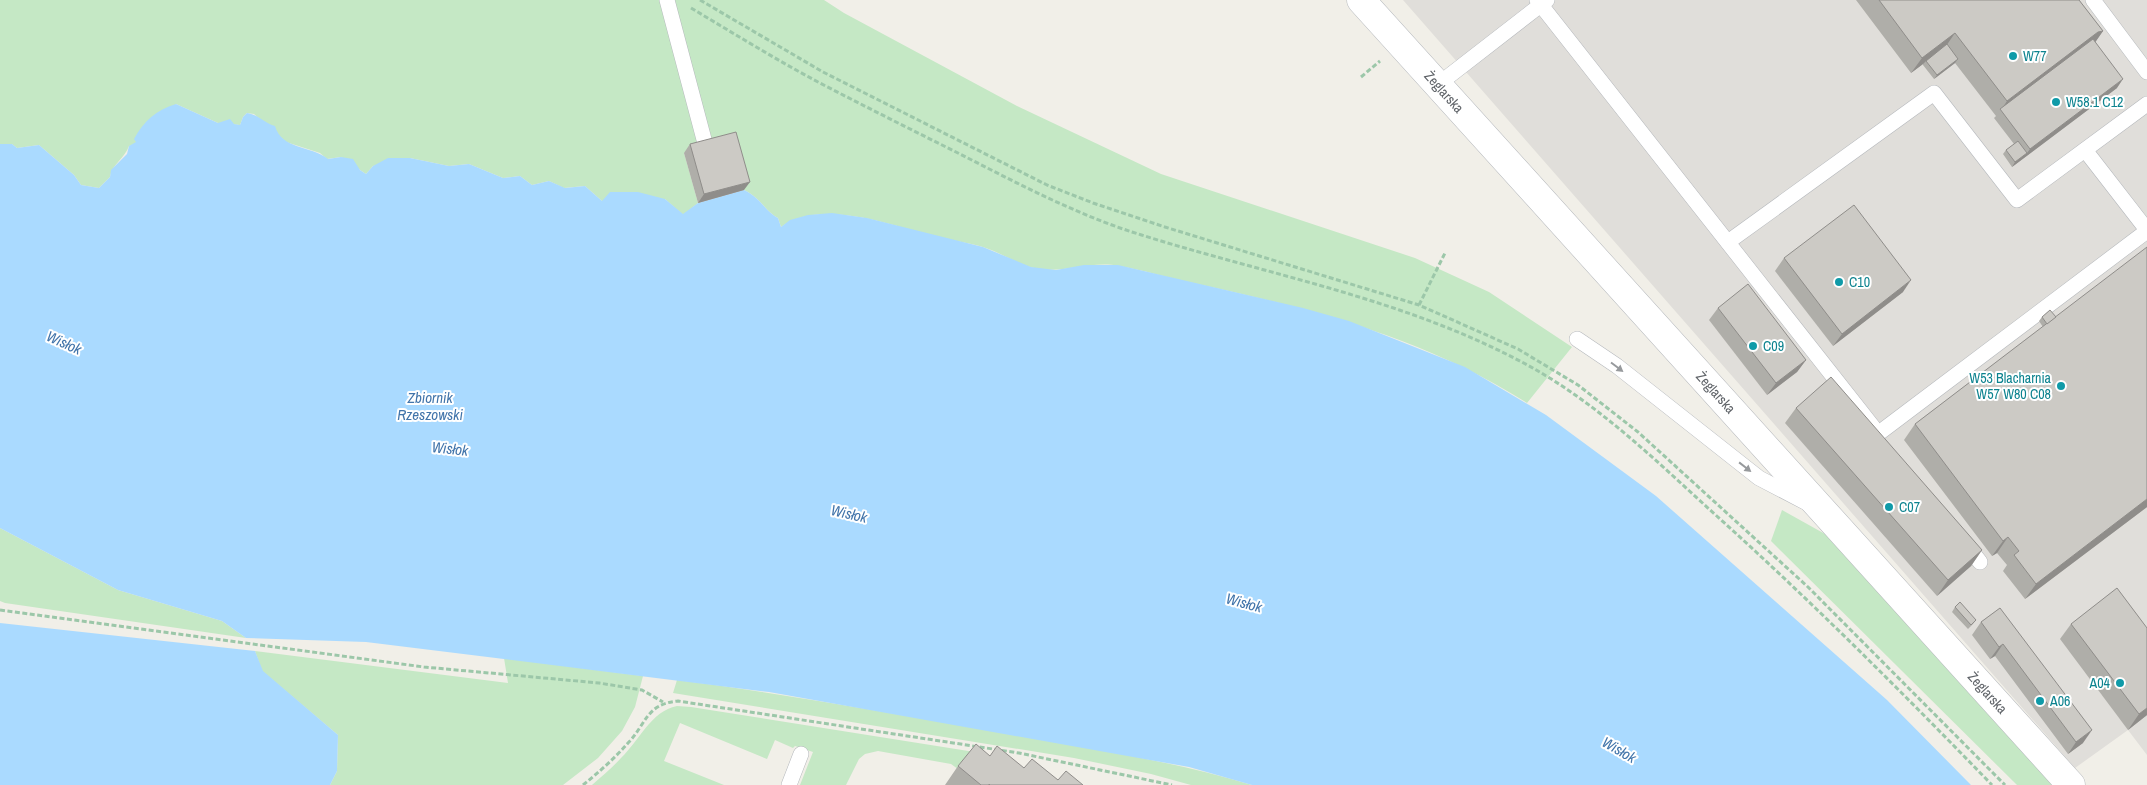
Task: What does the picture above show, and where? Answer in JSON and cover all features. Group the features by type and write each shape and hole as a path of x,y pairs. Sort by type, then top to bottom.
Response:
{"street":[{"name":"Żeglarska","path":"1361,0 2071,785"}],"lane":[{"path":"667,0 706,147"},
{"path":"2093,0 2147,72"},
{"path":"1449,76 1542,1 1890,448"},
{"path":"1728,242 1934,93 2017,200 2147,104"},
{"path":"1878,433 2147,230 2086,150"},
{"path":"1578,338 1618,366 1759,478 1823,511"},
{"path":"1956,532 1980,562"},
{"path":"789,785 801,754"}],"path":[{"path":"700,0 823,72 1047,185 1093,203 1165,227 1419,304 1518,349 1596,397 1638,432 1808,587 2005,785"},
{"path":"684,4 816,81 999,174 1088,215 1131,231 1344,292 1460,333 1517,359 1572,393 1631,438 1804,596 1992,785"},
{"path":"1419,304 1445,253"},
{"path":"0,610 424,667 599,683 642,690 664,702 678,701 1019,753 1172,785"},
{"path":"582,785 628,743 648,714 664,702"}],"shaded area":[{"path":"1403,0 2147,0 2147,755 2128,730 2075,768"}],"green space":[{"path":"0,0 824,0 844,13 1017,106 1161,174 1415,258 1489,292 1572,347 1527,403 1488,380 1448,360 1407,343 1365,328 1279,303 1119,266 1097,265 1052,270 1030,267 983,247 856,216 816,215 797,219 781,227 778,218 754,196 744,190 730,140 684,153 698,203 683,215 665,199 602,201 585,186 564,188 549,181 532,185 520,176 503,178 469,164 449,166 410,158 373,166 366,174 341,157 327,159 320,153 286,142 254,114 247,113 240,125 218,123 176,104 134,145 129,146 113,168 110,177 99,188 81,185 74,175 39,145 17,148 12,144 0,144"},
{"path":"1782,510 1825,534 2053,785 2017,785 1771,541"},
{"path":"0,528 118,590 222,621 246,638 0,601"},
{"path":"255,651 508,683 504,658 643,676 635,707 622,731 598,758 563,785 330,785 337,771 338,735 262,671"},
{"path":"677,680 842,705 1069,744 1161,762 1252,785 1191,785 1151,774 1074,758 673,693"},
{"path":"677,706 981,753 973,780 951,764 878,751 865,754 859,759 846,785 800,785 813,752 795,746 793,748 775,740 767,759 680,723 664,761 724,785 592,785 628,751 653,720 668,709"}],"water":[{"name":"Zbiornik Rzeszowski","path":"176,104 218,123 230,119 234,124 240,125 247,113 251,114 275,126 279,134 290,143 313,151 328,159 341,157 353,159 360,170 366,174 373,166 388,158 410,158 449,166 469,164 503,178 520,176 532,185 549,181 565,188 585,186 602,201 610,192 638,192 665,199 683,214 698,203 744,190 754,196 778,218 781,227 790,220 808,215 832,213 867,218 983,247 1031,267 1056,270 1084,265 1118,265 1303,308 1349,321 1465,367 1546,415 1656,496 1887,700 1971,785 1252,785 1189,767 769,692 366,642 246,638 222,621 118,590 0,528 0,144 12,144 17,148 39,145 74,175 81,185 99,188 110,177 111,170 127,154 129,146 136,142 134,139 146,122 162,109"},
{"path":"0,623 255,651 263,671 338,735 337,771 330,785 0,785"}],"building":[{"name":"W77","path":"1879,0 2079,0 2103,31 2098,32 2007,101 1955,33 1922,58"},
{"name":"W58.1 C12","path":"2093,39 2123,79 2030,149 2000,109"},
{"path":"1947,44 1958,59 1937,75 1926,61"},
{"path":"736,132 750,182 704,194 690,144"},
{"path":"2018,141 2027,153 2015,162 2006,150"},
{"name":"C10","path":"1854,205 1911,280 1842,334 1784,258"},
{"name":"W53 Blacharnia W57 W80 C08","path":"2147,247 2147,499 2036,584 2014,555 2019,551 2008,537 2003,541 1915,424"},
{"path":"1748,284 1806,360 1776,383 1718,308"},
{"path":"2050,310 2056,317 2047,324 2042,317"},
{"path":"1831,377 1982,550 1948,580 1796,408"},
{"name":"A04","path":"2117,588 2147,628 2147,708 2139,714 2071,624"},
{"path":"1960,602 1976,620 1971,625 1955,607"},
{"path":"2000,608 2092,730 2076,742 2003,644 1999,647 1981,622"},
{"path":"976,744 990,756 997,746 1024,768 1032,759 1058,780 1066,771 1083,785 981,785 958,766"}],"place":[{"name":"W77","path":"2013,56"},
{"name":"W58.1 C12","path":"2056,102"},
{"name":"C10","path":"1839,282"},
{"name":"C09","path":"1753,346"},
{"name":"W53 Blacharnia W57 W80 C08","path":"2061,386"},
{"name":"C07","path":"1889,507"},
{"name":"A04","path":"2120,683"},
{"name":"A06","path":"2040,701"}],"water label":[{"name":"Wisłok","path":"64,343"},
{"name":"Wisłok","path":"450,449"},
{"name":"Wisłok","path":"849,514"},
{"name":"Wisłok","path":"1244,603"},
{"name":"Wisłok","path":"1619,750"}]}
